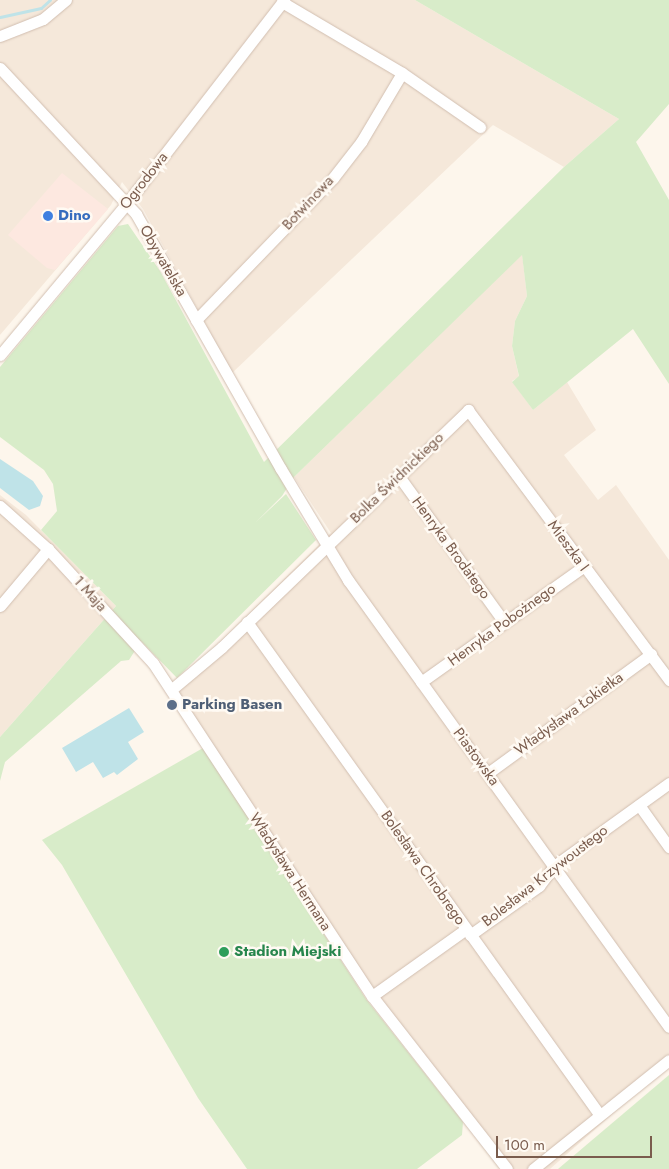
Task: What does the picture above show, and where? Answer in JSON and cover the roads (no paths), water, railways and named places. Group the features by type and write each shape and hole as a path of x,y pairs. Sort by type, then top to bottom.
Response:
{"street":[{"path":"0,36 43,19 66,0"},
{"name":"Ogrodowa","path":"0,355 127,203 283,1 402,73 480,127"},
{"name":"Obywatelska","path":"0,68 127,203 289,482"},
{"name":"Botwinowa","path":"196,320 333,178 361,142 402,73"},
{"name":"Bolka Świdnickiego","path":"172,689 247,622 398,475 468,410"},
{"name":"Mieszka I","path":"468,410 583,567 669,680"},
{"name":"Henryka Brodatego","path":"398,475 504,622"},
{"name":"Piastowska","path":"289,482 326,546 421,682 669,1027"},
{"name":"1 Maja","path":"0,506 48,549 153,663 172,689"},
{"path":"0,606 48,549"},
{"name":"Henryka Pobożnego","path":"421,682 583,567"},
{"name":"Bolesława Chrobrego","path":"247,622 600,1114"},
{"name":"Władysława Łokietka","path":"488,773 651,654"},
{"name":"Władysława Hermana","path":"172,689 206,746 372,996 507,1169"},
{"name":"Bolesława Krzywoustego","path":"372,996 539,886 554,866 669,783"},
{"path":"639,805 669,847"},
{"path":"533,1169 669,1060"}],"water":[{"path":"0,459 33,481 43,496 40,506 29,510 0,488"},
{"path":"129,708 144,732 128,742 138,759 117,775 114,772 103,778 93,762 76,772 62,748"}],"waterway":[{"path":"0,17 41,8 50,0"}],"place":[{"name":"Dino","path":"48,216"},
{"name":"Parking Basen","path":"172,705"},
{"name":"Stadion Miejski","path":"224,952"}]}
